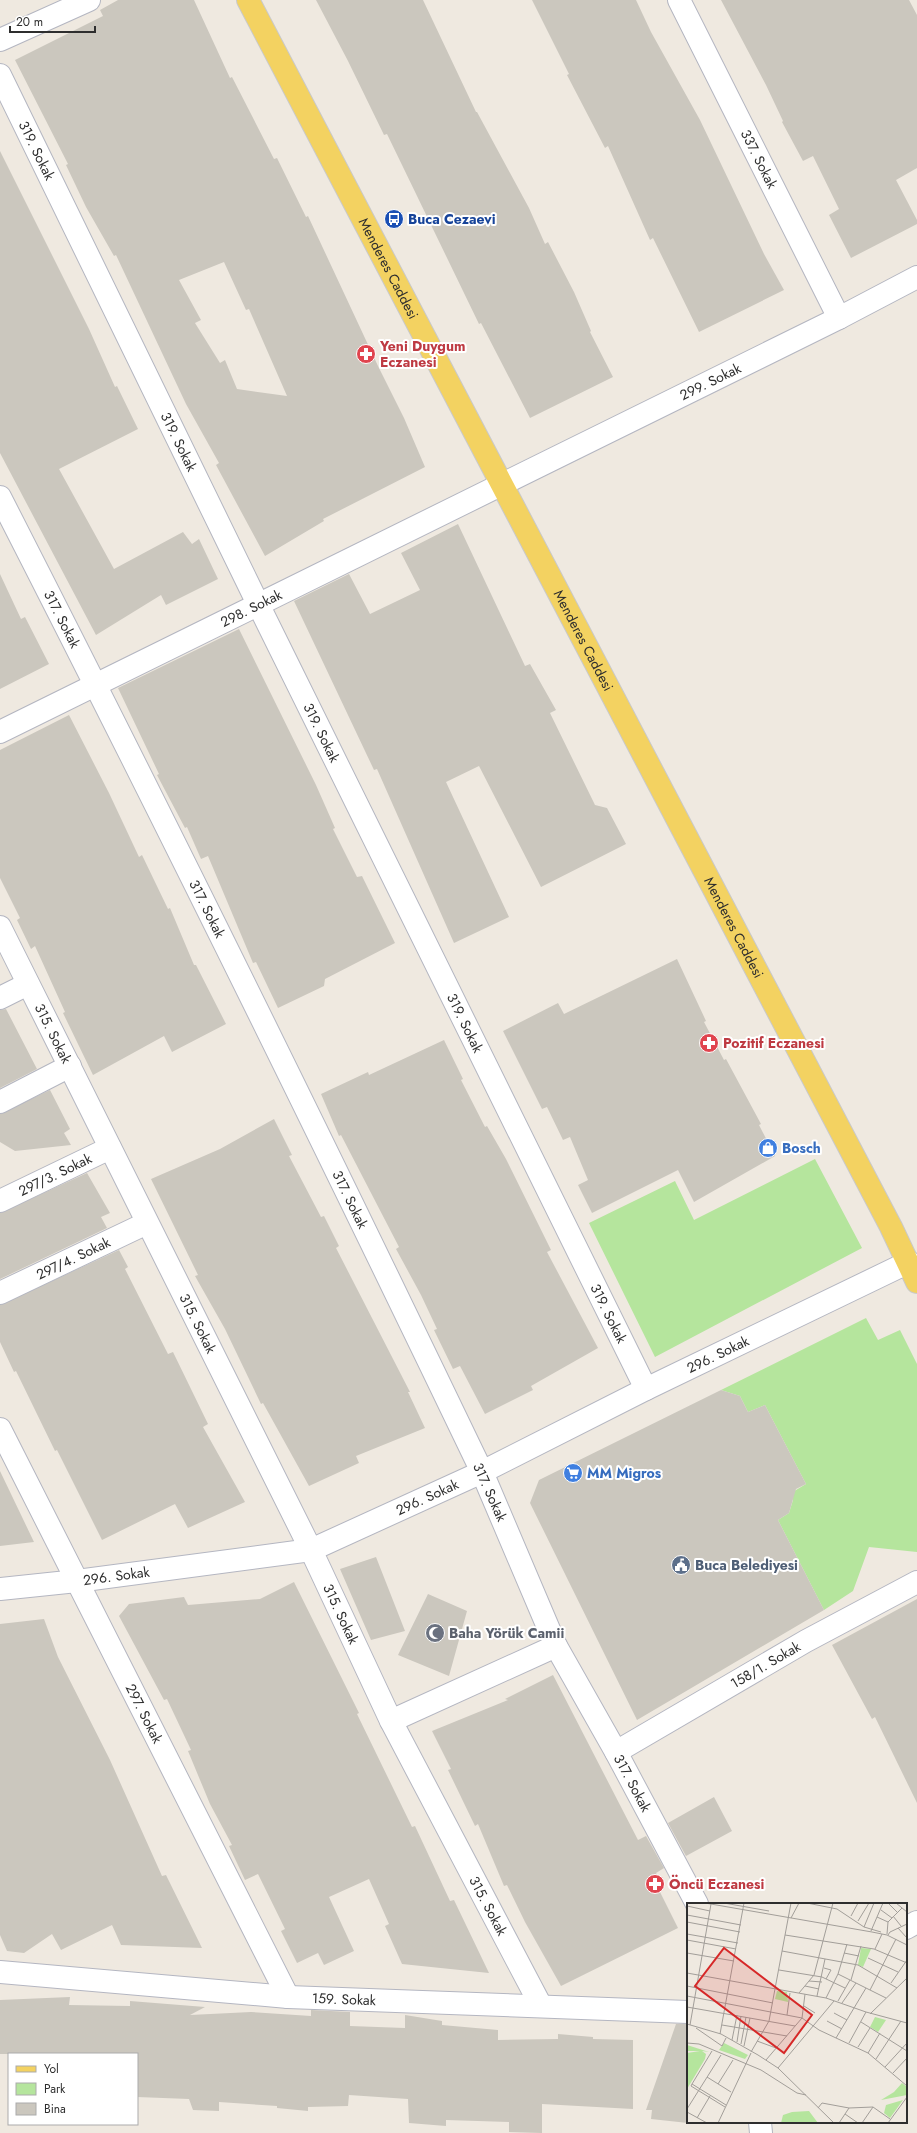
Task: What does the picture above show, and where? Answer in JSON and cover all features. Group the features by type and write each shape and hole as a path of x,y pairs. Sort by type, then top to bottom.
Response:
{"main road":[{"name":"Menderes Caddesi","path":"248,0 502,484 913,1260 917,1282"}],"street":[{"path":"0,40 89,0"},
{"name":"337. Sokak","path":"679,0 839,318"},
{"name":"319. Sokak","path":"0,75 258,606 646,1389"},
{"name":"299. Sokak","path":"502,484 839,318 917,277"},
{"name":"298. Sokak","path":"0,732 258,606 502,484"},
{"name":"317. Sokak","path":"0,497 96,685 363,1225 482,1472 556,1646 616,1752 696,1903"},
{"name":"315. Sokak","path":"0,927 311,1550 391,1721 541,2006"},
{"path":"0,998 28,984"},
{"path":"0,1102 70,1066"},
{"name":"297/3. Sokak","path":"0,1201 110,1148"},
{"name":"297/4. Sokak","path":"0,1293 147,1223"},
{"name":"296. Sokak","path":"0,1589 77,1581 311,1550 482,1472 646,1389 913,1260"},
{"name":"297. Sokak","path":"0,1429 288,1997"},
{"name":"158/1. Sokak","path":"616,1752 806,1641 917,1582"},
{"path":"391,1721 556,1646"},
{"path":"907,1927 917,1922"},
{"name":"159. Sokak","path":"0,1972 288,1997 687,2012"},
{"path":"760,2123 761,2133"}],"green space":[{"path":"815,1159 862,1248 655,1357 589,1223 675,1181 694,1220"},
{"path":"866,1318 878,1340 900,1330 917,1364 917,1552 869,1547 853,1591 824,1610 778,1520 789,1513 793,1500 791,1493 806,1484 765,1405 748,1412 740,1396 721,1390"}],"building":[{"path":"118,0 194,0 230,78 232,77 274,159 277,158 306,217 308,216 404,418 425,467 323,519 324,521 265,556 216,465 219,463 186,404 116,255 114,256 86,207 66,165 68,164 15,60 103,16 100,10","holes":["224,262 246,310 249,309 287,396 237,389 225,360 220,363 195,323 201,320 179,280"]},
{"path":"316,0 423,0 476,112 529,208 545,244 548,242 574,292 591,331 590,332 613,377 530,418 481,323 479,324 387,134 384,135"},
{"path":"532,0 636,0 651,32 700,120 764,254 784,290 699,332 653,238 650,240 608,146 605,148 567,75 569,74"},
{"path":"721,0 909,0 917,15 917,168 896,180 917,220 917,224 851,258 829,215 839,209 813,156 803,161 782,122 783,121 766,85"},
{"path":"0,151 89,329 115,387 117,386 138,429 59,469 114,569 183,532 192,544 199,539 218,579 166,605 161,595 96,635 0,453"},
{"path":"458,524 525,666 530,664 556,710 550,713 595,805 607,808 626,844 541,887 479,766 446,782 509,917 454,943 377,769 374,770 294,601 349,574 370,614 420,590 401,553"},
{"path":"0,574 21,619 25,617 49,664 0,689"},
{"path":"239,629 316,785 335,828 333,829 357,877 362,876 395,943 325,979 324,986 278,1008 256,962 253,963 208,856 201,859 187,827 185,828 157,775 159,774 118,688"},
{"path":"69,715 109,793 139,857 142,855 168,909 170,908 194,965 196,965 226,1024 172,1052 164,1036 93,1075 63,1013 65,1012 35,946 31,949 17,920 20,918 0,878 0,750"},
{"path":"677,959 706,1021 704,1022 761,1124 759,1125 775,1156 694,1202 678,1170 592,1213 578,1185 588,1180 570,1137 563,1140 547,1107 542,1109 503,1031 558,1003 564,1014"},
{"path":"6,1009 37,1069 0,1088 0,1010"},
{"path":"444,1040 463,1079 461,1080 485,1127 487,1126 506,1159 551,1250 547,1252 598,1348 531,1386 533,1390 485,1414 460,1366 453,1369 434,1330 437,1329 421,1295 396,1249 399,1247 341,1135 339,1136 321,1094 368,1072 369,1075"},
{"path":"50,1090 70,1129 64,1133 71,1145 15,1151 0,1142 0,1114"},
{"path":"274,1119 292,1155 289,1156 321,1217 324,1216 339,1246 336,1248 410,1392 408,1392 425,1428 356,1456 359,1463 309,1486 263,1403 261,1404 225,1329 195,1276 198,1275 151,1179 220,1149"},
{"path":"87,1173 110,1213 101,1217 107,1228 0,1279 0,1213"},
{"path":"119,1250 128,1267 125,1269 168,1354 173,1352 208,1424 203,1427 245,1502 188,1528 175,1504 102,1540 57,1450 55,1451 16,1371 14,1372 0,1342 0,1305"},
{"name":"Buca Belediyesi","path":"721,1390 740,1396 748,1412 765,1405 806,1484 796,1489 789,1513 778,1520 824,1610 637,1720 530,1503 539,1480"},
{"path":"0,1471 34,1542 0,1546"},
{"path":"376,1557 405,1631 371,1640 340,1569"},
{"path":"294,1582 359,1713 357,1714 412,1827 415,1826 450,1901 454,1900 489,1973 402,1964 385,1926 389,1924 369,1879 329,1897 354,1951 324,1965 318,1953 297,1963 281,1931 285,1929 258,1874 245,1880 229,1846 232,1845 210,1804 188,1751 191,1750 167,1699 164,1700 119,1616 129,1604 184,1597 188,1605 260,1599"},
{"name":"Baha Yörük Camii","path":"428,1594 467,1611 449,1676 398,1655"},
{"path":"917,1599 917,1803 875,1717 872,1719 832,1645"},
{"path":"44,1619 58,1657 110,1760 162,1876 166,1875 202,1948 121,1945 112,1925 61,1950 52,1934 24,1953 7,1951 0,1935 0,1624"},
{"path":"553,1675 638,1840 646,1836 664,1868 656,1873 664,1887 659,1890 678,1928 561,1986 525,1922 507,1885 504,1886 478,1824 475,1826 448,1770 451,1769 432,1731 508,1700 505,1699"},
{"path":"714,1797 732,1831 686,1856 668,1823"},
{"path":"70,1997 69,2005 130,2006 130,2001 205,2007 190,2015 251,2012 311,2016 311,2010 350,2012 350,2026 405,2028 405,2015 442,2021 442,2025 498,2030 498,2040 558,2039 558,2034 593,2037 593,2039 633,2040 633,2109 542,2104 542,2133 509,2132 509,2122 446,2120 446,2126 409,2123 408,2099 349,2095 348,2106 308,2107 308,2111 277,2108 277,2106 219,2102 219,2111 193,2110 189,2099 138,2097 138,2053 0,2054 0,2000"},
{"path":"676,2024 687,2024 687,2123 651,2119 652,2110 646,2110"}],"place":[{"name":"Buca Cezaevi","path":"394,219"},
{"name":"Yeni Duygum Eczanesi","path":"366,354"},
{"name":"Pozitif Eczanesi","path":"709,1043"},
{"name":"Bosch","path":"768,1148"},
{"name":"MM Migros","path":"573,1473"},
{"name":"Buca Belediyesi","path":"681,1565"},
{"name":"Baha Yörük Camii","path":"435,1633"},
{"name":"Öncü Eczanesi","path":"655,1884"}]}
